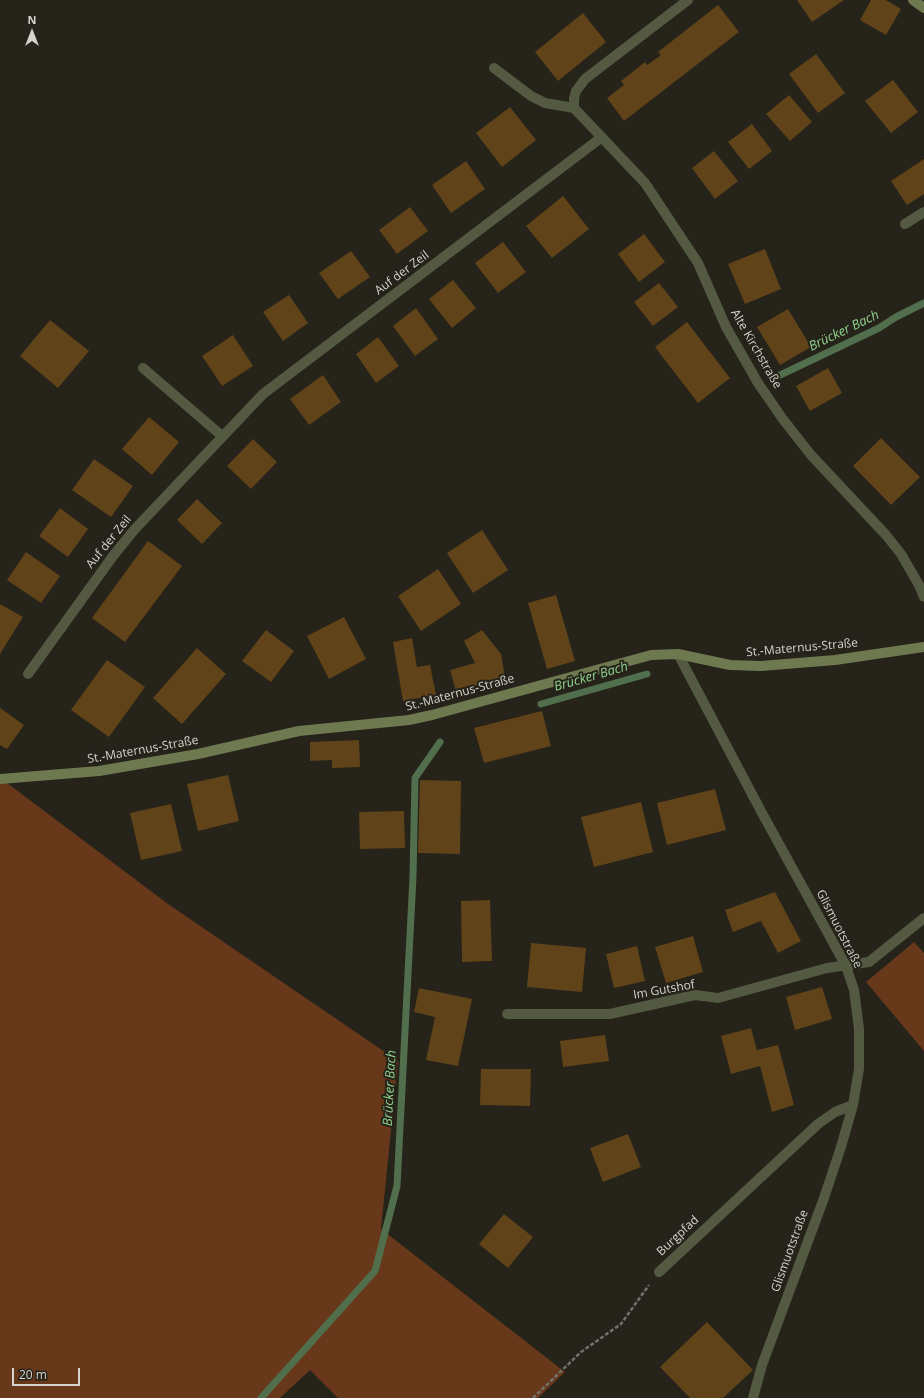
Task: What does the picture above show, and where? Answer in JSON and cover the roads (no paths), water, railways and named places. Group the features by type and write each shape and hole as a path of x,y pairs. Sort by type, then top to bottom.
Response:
{"street":[{"path":"494,68 531,96 545,103 574,108 576,91 585,79 688,0"},
{"path":"913,0 924,8"},
{"name":"Alte Kirchstraße","path":"574,108 645,183 698,263 726,327 758,383 782,418 811,455 886,535 901,554 919,585 924,597"},
{"name":"Auf der Zeil","path":"28,674 112,556 134,530 263,394 602,137"},
{"path":"905,224 924,212"},
{"path":"143,368 222,436"},
{"name":"St.-Maternus-Straße","path":"0,779 99,772 198,754 299,731 409,720 651,655 678,654 730,665 761,666 835,660 924,647"},
{"name":"Glismuotstraße","path":"678,654 758,806 846,966 854,990 859,1029 859,1069 854,1106 824,1198 762,1364 753,1398"},
{"name":"Im Gutshof","path":"507,1014 610,1014 695,995 718,998 827,968 869,962 924,918"},
{"name":"Burgpfad","path":"659,1272 818,1124 836,1112 854,1106"}],"waterway":[{"name":"Brücker Bach","path":"774,378 879,328 896,317 924,303"},
{"name":"Brücker Bach","path":"541,704 647,674"},
{"name":"Brücker Bach","path":"261,1398 375,1271 397,1186 413,877 415,778 440,742"}]}
